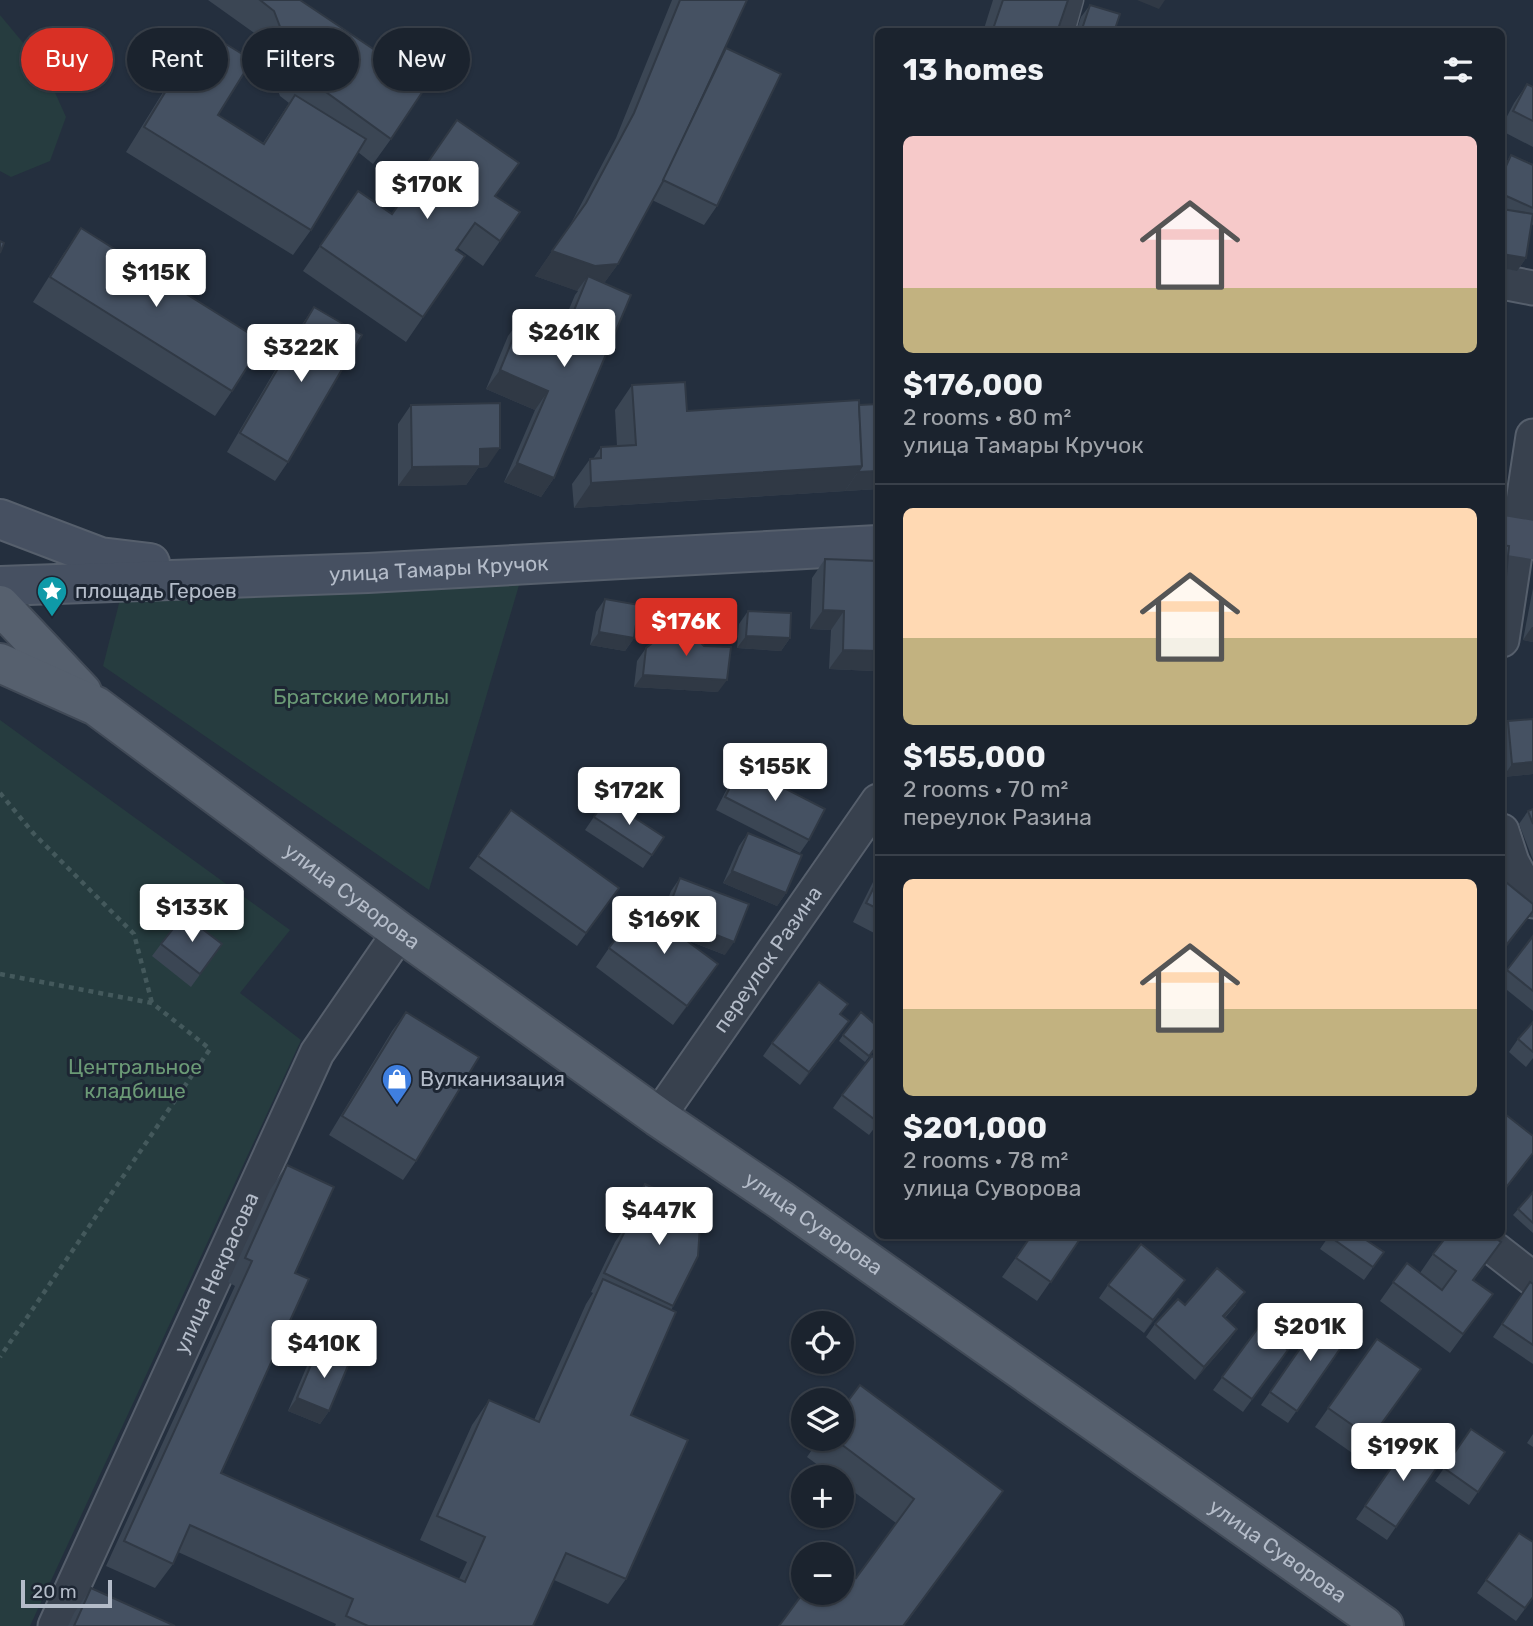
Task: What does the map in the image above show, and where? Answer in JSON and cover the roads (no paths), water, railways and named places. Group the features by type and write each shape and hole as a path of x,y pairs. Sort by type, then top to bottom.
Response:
{"main road":[{"path":"0,605 96,706"},
{"name":"улица Суворова","path":"0,663 96,706 400,932 658,1117 782,1201 1384,1626"}],"street":[{"path":"1505,283 1533,288"},
{"path":"1505,621 1533,436"},
{"path":"0,519 100,557 256,577"},
{"name":"улица Тамары Кручок","path":"0,586 256,577 875,545"},
{"name":"переулок Разина","path":"658,1117 875,805"},
{"path":"1505,840 1512,862 1533,901"},
{"name":"улица Некрасова","path":"55,1626 317,1053 400,932"},
{"path":"1482,1239 1533,1279"}],"lane":[{"path":"1066,28 1074,0"}],"place":[{"name":"площадь Героев","path":"52,618"},
{"name":"Вулканизация","path":"397,1106"}],"park label":[{"name":"Братские могилы","path":"361,697"},
{"name":"Центральное кладбище","path":"135,1079"}]}
